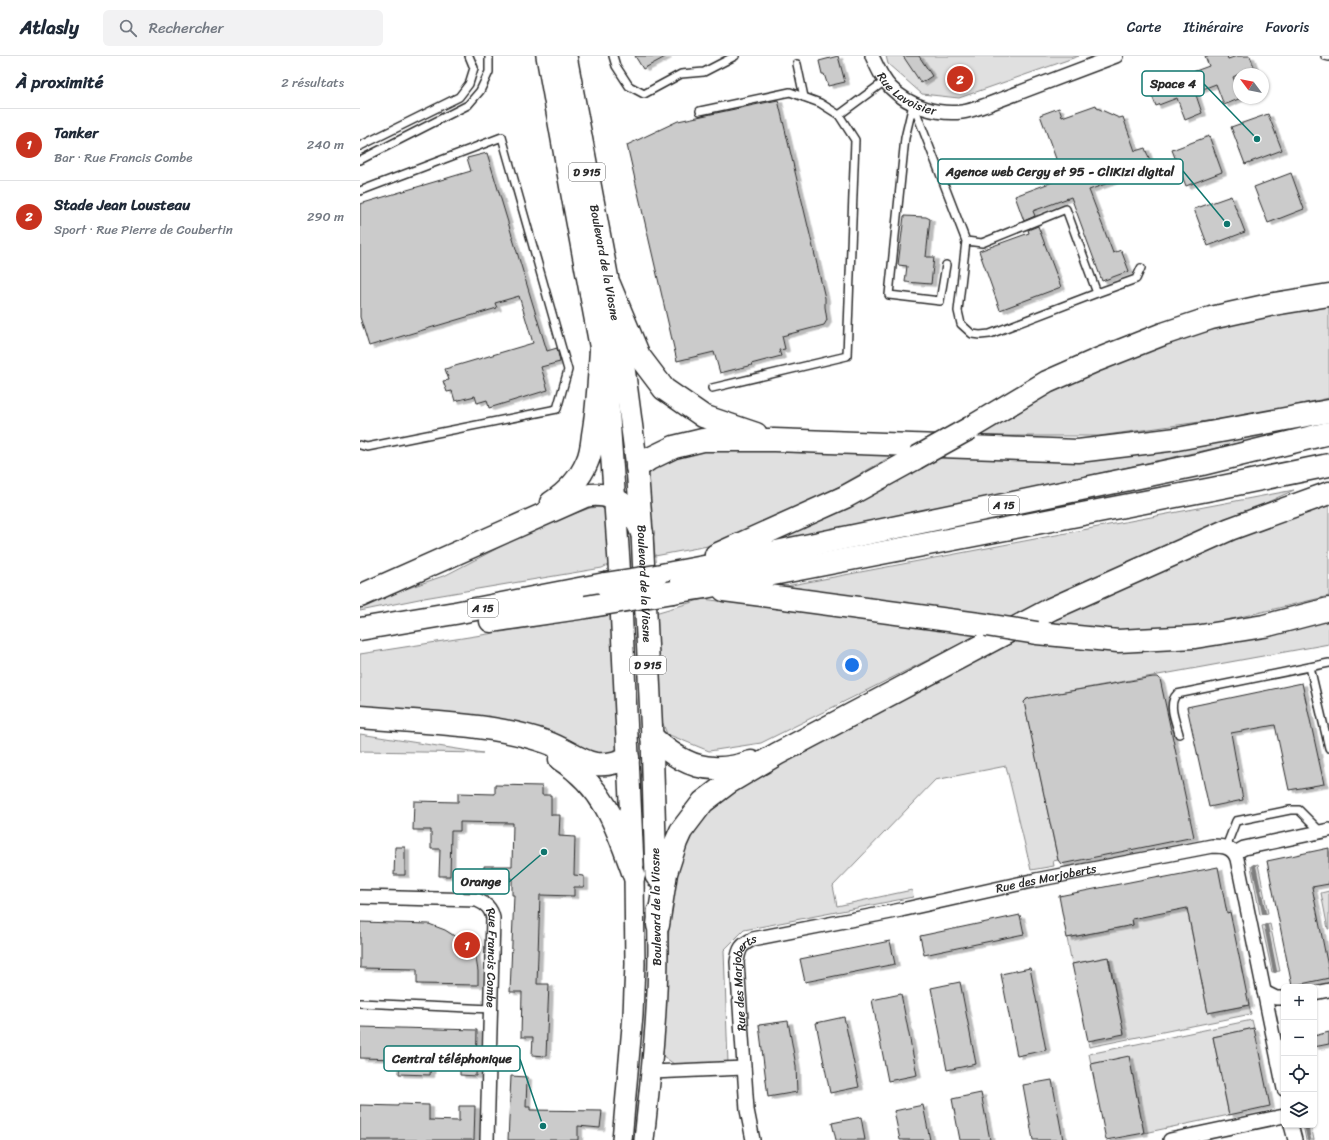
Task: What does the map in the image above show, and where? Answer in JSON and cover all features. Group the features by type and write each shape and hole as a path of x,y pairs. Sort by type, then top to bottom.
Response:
{"highway":[{"path":"609,284 639,356 664,389 703,416 774,440"},
{"path":"676,582 845,497 970,428 1047,382 1097,360 1163,334 1211,318 1274,304 1329,296"},
{"path":"524,523 570,488 587,462 591,451 598,406 601,350"},
{"path":"637,466 674,447 703,440 774,440 1078,451 1177,439 1329,411"},
{"name":"A 15","path":"360,644 510,617 586,607 676,582 1202,464 1329,433"},
{"name":"A 15","path":"360,629 656,576 676,582 705,587 1329,465"},
{"path":"658,925 666,873 676,842 688,820 703,802 728,783 777,754 1051,609 1230,530 1329,493"},
{"path":"360,596 585,496 600,495 616,499 632,512 642,533"},
{"path":"705,587 986,624 1037,633 1118,641 1195,637 1264,626 1329,609"},
{"path":"360,718 472,726 511,733 537,739 592,764 615,764 628,758"},
{"path":"511,733 547,750 571,766 591,786 601,799 616,825 634,875"},
{"path":"652,737 674,756 688,764 701,768 722,768 740,765 777,754"}],"main road":[{"path":"536,56 561,132"},
{"name":"Boulevard de la Viosne","path":"562,57 561,132 607,388 616,499 634,875 633,1015 622,1140"},
{"name":"Boulevard de la Viosne","path":"562,57 609,284 628,388 637,466 642,533 652,737 658,925 652,1072 644,1140"},
{"path":"616,499 619,485 637,466"},
{"path":"625,685 652,737 643,747 628,758"}],"street":[{"name":"Rue Lavoisier","path":"872,56 877,69 885,82 900,96 913,104 934,110 956,112 978,108 1116,56"},
{"path":"1281,1074 1264,992 1231,850 1325,831"},
{"name":"Rue des Marjoberts","path":"753,1140 747,1110 737,962 738,954 743,943 753,939 1212,846 1231,850"},
{"name":"Rue Francis Combe","path":"360,897 477,900 488,906 493,918 487,1140"},
{"path":"1317,992 1329,990"},
{"path":"1264,992 1276,998 1281,998"},
{"path":"652,1072 744,1068"},
{"path":"1170,1140 1281,1117"},
{"path":"1292,1128 1295,1140"}],"lane":[{"path":"360,146 460,97 468,84 474,68 469,56"},
{"path":"360,160 468,105 480,91 489,72 489,56"},
{"path":"613,56 616,66 629,86 644,94 681,74 704,72 735,56"},
{"path":"797,64 804,97"},
{"path":"839,114 885,82"},
{"path":"700,111 790,92 820,103 839,114 855,140 847,356 712,388"},
{"path":"913,104 966,241 958,311 961,324 972,334 980,336 990,334 1136,279 1141,268"},
{"path":"913,104 905,138 889,295 940,301 946,265"},
{"path":"360,191 502,137 568,370 557,409 367,447 360,445"},
{"path":"966,241 982,243 1066,210 1097,294"},
{"path":"1179,734 1172,705 1172,700 1177,694 1329,663"},
{"path":"1310,667 1329,748"},
{"path":"1231,850 1236,821 1290,810 1299,810 1325,831"},
{"path":"360,1003 491,1009"}],"shaded area":[{"path":"886,56 1079,56 959,98 922,94 888,64"},
{"path":"1329,305 1329,398 1250,415 1099,436 972,436 1047,392 1141,349 1295,308"},
{"path":"1299,430 741,551 943,454 1075,456"},
{"path":"711,445 904,449 789,515 734,541 655,556 646,468"},
{"path":"1294,490 1014,619 781,587"},
{"path":"1329,501 1329,596 1194,628 1099,633 1041,624 1140,576"},
{"path":"601,507 605,511 612,563 602,568 424,598 360,611 360,605 446,575 542,525 590,508"},
{"path":"703,599 978,635 761,743 709,751 667,734 658,711 655,613"},
{"path":"616,614 621,755 613,760 360,707 360,654"},
{"path":"1329,616 1329,644 1026,699 1025,705 1058,860 1053,861 1054,866 1031,870 1006,766 935,780 833,886 837,906 912,890 913,897 744,930 724,950 728,1063 674,1064 663,1056 670,907 680,850 716,797 1011,639 1054,644"},
{"path":"360,734 483,753 360,751"},
{"path":"1258,864 1268,913 1260,915 1251,866"},
{"path":"1329,891 1329,929 1328,929 1321,893"},
{"path":"1186,904 1208,1013 1249,1005 1251,1014 1089,1047 1088,1041 1123,1033 1109,957 1072,964 1067,938 1133,925 1131,913"},
{"path":"1270,924 1280,971 1272,972 1262,926"},
{"path":"1252,1020 1254,1028 1213,1037 1229,1115 1144,1133 1129,1057 1091,1064 1089,1054"},
{"path":"1304,1128 1312,1128 1314,1140 1306,1140"}],"building":[{"path":"635,56 667,56 643,69"},
{"path":"838,56 845,82 828,86 824,74 822,74 819,61"},
{"path":"903,56 919,56 932,76 921,83"},
{"path":"1205,56 1227,56 1228,59 1237,56 1250,56 1255,68 1233,68 1233,101 1224,105 1216,84 1195,92 1202,113 1185,120 1177,98 1156,106 1149,88 1209,66"},
{"path":"778,100 825,298 827,320 824,325 782,336 785,349 779,350 781,356 751,364 752,365 720,373 714,352 677,361 627,145 678,121"},
{"path":"1096,105 1097,108 1119,118 1123,117 1135,151 1145,148 1152,167 1089,190 1113,253 1121,250 1129,271 1102,281 1071,197 1033,211 1035,216 1024,221 1015,196 1063,178 1040,115 1059,108 1062,117"},
{"path":"1268,114 1282,150 1245,164 1231,127"},
{"path":"1209,136 1222,172 1186,186 1172,150"},
{"path":"487,153 547,351 557,348 560,362 541,367 548,390 489,408 487,400 477,403 475,396 455,401 452,391 447,392 443,381 449,380 445,369 533,343 519,296 495,303 497,308 369,346 360,317 360,204 471,171 467,158"},
{"path":"1291,173 1304,209 1268,223 1254,187"},
{"path":"1231,196 1245,232 1208,246 1194,209"},
{"path":"904,216 926,217 930,219 926,257 934,257 931,284 905,282 907,266 898,265"},
{"path":"1038,226 1061,287 1000,310 979,251 1029,233 1028,230"},
{"path":"1158,677 1160,679 1194,837 1061,864 1058,860 1024,702 1030,698"},
{"path":"1302,683 1324,784 1289,790 1275,725 1231,733 1243,800 1209,807 1187,707"},
{"path":"495,785 542,786 542,795 551,795 551,815 560,815 559,836 575,837 574,875 584,876 584,887 574,887 574,896 540,895 537,984 549,984 546,1056 532,1055 533,1037 521,1037 522,992 510,992 514,895 512,895 512,878 484,877 484,866 512,866 513,823 460,822 460,831 451,831 450,876 439,876 440,849 431,849 431,830 413,830 414,801 458,802 458,793 495,794"},
{"path":"395,847 405,847 405,875 394,875"},
{"path":"1329,848 1329,884 1312,887 1329,978 1301,984 1292,984 1267,861"},
{"path":"1218,867 1227,913 1230,912 1249,1005 1208,1013 1187,908 1132,919 1133,925 1067,938 1059,896 1160,876 1161,878"},
{"path":"1020,915 1024,934 924,955 920,936"},
{"path":"360,922 429,924 445,930 462,941 473,939 478,971 478,985 417,984 417,969 360,968"},
{"path":"890,941 895,964 805,982 800,959"},
{"path":"1108,957 1124,1034 1088,1041 1072,964"},
{"path":"1030,968 1046,1050 1017,1056 1001,974"},
{"path":"960,982 976,1064 947,1070 931,988"},
{"path":"901,994 917,1075 888,1081 872,1000"},
{"path":"844,1017 859,1087 830,1093 816,1023"},
{"path":"788,1021 796,1066 797,1092 768,1097 759,1025"},
{"path":"360,1027 477,1030 476,1076 460,1075 460,1060 431,1060 430,1075 399,1074 400,1059 360,1058"},
{"path":"1254,1028 1270,1106 1229,1115 1213,1037"},
{"path":"1329,1032 1329,1044 1317,1046 1317,1035"},
{"path":"1129,1056 1144,1133 1106,1140 1091,1064"},
{"path":"511,1076 527,1077 526,1107 530,1107 530,1110 602,1111 600,1128 578,1126 578,1140 508,1140"},
{"path":"1052,1080 1063,1140 1033,1140 1023,1085"},
{"path":"981,1093 990,1140 960,1140 952,1099"},
{"path":"398,1104 429,1105 429,1120 459,1121 459,1106 475,1106 474,1140 360,1140 360,1105 398,1106"},
{"path":"923,1105 930,1140 900,1140 894,1111"},
{"path":"861,1117 865,1140 836,1140 832,1123"}],"waterway":[{"path":"1254,866 1264,913"},
{"path":"1266,926 1275,971"},
{"path":"1307,1128 1309,1139"}],"place":[{"name":"Stade Jean Lousteau","path":"960,79"},
{"name":"Space 4","path":"1257,139"},
{"name":"Agence web Cergy et 95 - CliKizi digital","path":"1227,224"},
{"name":"Orange","path":"544,852"},
{"name":"Tanker","path":"467,945"},
{"name":"Central téléphonique","path":"543,1126"}]}
